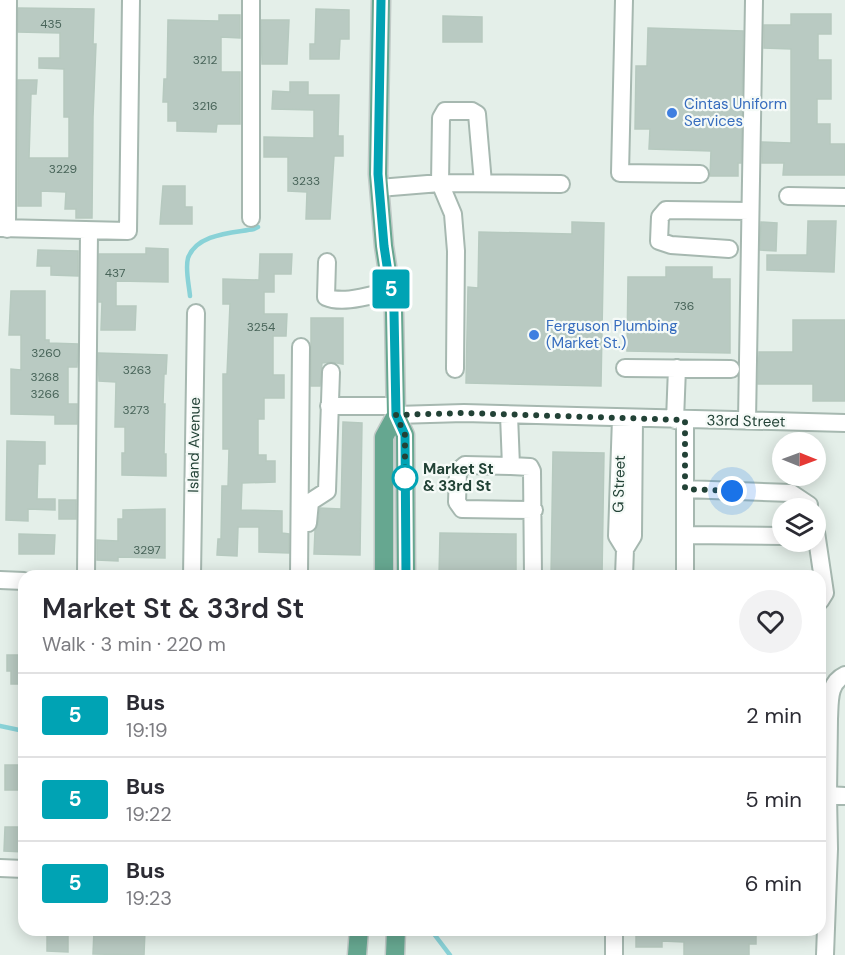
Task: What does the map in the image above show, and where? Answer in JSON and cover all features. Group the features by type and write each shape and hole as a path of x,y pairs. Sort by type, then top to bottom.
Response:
{"main road":[{"path":"381,0 379,188 384,246 394,312 396,411 405,435 406,570"},
{"path":"384,570 384,437 396,411"},
{"path":"357,955 359,936"},
{"path":"395,955 396,936"}],"street":[{"path":"8,0 3,228 89,231 128,231 131,0"},
{"path":"251,0 251,218"},
{"path":"624,0 620,173 700,174"},
{"path":"747,422 754,0"},
{"path":"455,369 456,251 453,214 440,183 445,111 472,111 477,114 483,183"},
{"path":"379,188 440,183 561,184"},
{"path":"788,196 845,197"},
{"path":"729,249 671,245 659,241 660,217 666,210 750,212"},
{"path":"86,570 89,231"},
{"path":"327,262 326,297 332,300 391,291"},
{"name":"Island Avenue","path":"192,570 196,313"},
{"path":"299,570 301,347"},
{"path":"625,368 731,369"},
{"path":"677,368 685,489 685,570"},
{"path":"306,570 308,506 310,502 327,491 331,372"},
{"name":"33rd Street","path":"329,406 509,415 845,423"},
{"path":"509,415 511,466"},
{"name":"G Street","path":"624,570 625,549 617,536 627,418"},
{"path":"533,570 534,510 530,467 465,465 461,466 458,471 457,502 459,507 534,510"},
{"path":"685,489 791,493 798,498"},
{"path":"685,535 772,537"},
{"path":"818,552 821,570"},
{"path":"0,580 18,581"},
{"path":"826,714 832,686 837,679 845,675"},
{"path":"826,765 831,795 826,840"},
{"path":"0,868 18,869"},
{"path":"614,936 614,955"},
{"path":"825,936 825,955"}],"building":[{"path":"18,8 94,9 93,44 96,44 92,218 76,218 76,209 65,209 66,192 41,191 41,206 18,206 18,80 37,80 36,94 31,94 29,158 69,158 69,117 64,117 64,69 39,68 39,58 60,58 60,33 18,32"},
{"path":"316,9 349,10 349,39 340,39 339,59 310,59 310,44 315,44"},
{"path":"791,14 831,14 831,34 818,34 818,60 831,60 831,99 817,99 817,124 830,124 830,144 845,144 845,175 783,175 784,163 762,163 762,142 791,143 791,49 764,48 764,25 791,25"},
{"path":"219,15 240,15 240,38 221,37 221,72 240,72 240,124 217,124 216,132 177,131 177,121 168,121 168,102 163,102 164,79 167,79 168,20 219,21"},
{"path":"443,16 482,17 482,42 443,42"},
{"path":"261,20 289,20 287,64 262,64"},
{"path":"648,28 743,31 741,163 738,163 738,176 710,176 711,151 649,149 650,129 635,129 636,66 647,66"},
{"path":"290,82 308,82 308,95 339,95 338,136 343,136 343,156 334,156 330,219 306,219 307,192 288,191 288,157 264,157 264,137 314,138 314,110 272,109 273,91 290,92"},
{"path":"163,186 185,186 185,207 192,207 192,224 160,224"},
{"path":"808,221 836,221 834,272 767,270 767,255 807,255"},
{"name":"Ferguson Plumbing (Market St.)","path":"572,222 604,223 601,386 466,383 468,287 478,288 479,232 572,234"},
{"path":"761,222 777,223 776,251 760,250"},
{"path":"146,248 168,249 168,282 116,281 116,306 136,306 135,330 101,330 99,254 146,254"},
{"path":"38,250 78,251 78,276 51,275 51,266 37,266"},
{"path":"260,254 292,254 291,274 274,274 274,292 264,292 264,314 287,314 286,336 273,336 273,375 284,375 284,398 264,398 264,419 258,419 258,455 266,455 266,461 275,461 275,482 242,483 241,510 282,511 282,533 289,534 289,553 259,552 259,527 238,527 237,556 217,555 218,539 221,539 222,486 228,486 229,449 223,449 223,374 227,374 230,304 223,304 223,279 259,280"},
{"path":"666,267 712,267 712,279 730,279 730,353 627,351 628,277 666,277"},
{"path":"11,291 45,291 45,340 49,340 49,343 78,344 77,367 68,367 68,404 77,404 77,424 55,424 55,415 11,414 11,369 21,370 21,335 9,335"},
{"path":"311,318 343,318 343,364 322,363 320,386 311,386"},
{"path":"793,320 845,320 845,401 813,401 813,384 758,384 759,352 793,352"},
{"path":"98,353 167,355 163,404 165,404 166,476 122,475 125,427 115,427 116,382 99,381"},
{"path":"343,422 362,423 360,555 314,554 315,531 320,508 341,509"},
{"path":"7,441 45,442 45,464 38,464 37,499 55,499 55,510 28,509 28,521 6,520"},
{"path":"553,452 604,453 602,570 551,570"},
{"path":"59,500 76,500 76,519 59,519"},
{"path":"165,509 165,558 118,557 118,561 97,560 97,540 118,541 118,519 123,519 123,510"},
{"path":"440,533 516,534 516,570 439,570"},
{"path":"19,534 55,535 54,554 19,554"},
{"path":"7,655 18,655 18,684 11,684 11,671 7,671"},
{"path":"5,765 18,765 18,790 5,790"},
{"path":"5,827 18,827 18,852 4,851"},
{"path":"47,936 68,936 68,952 47,951"},
{"path":"94,936 145,936 144,955 93,954"},
{"path":"636,936 756,936 756,944 749,944 749,955 684,955 684,942 662,941 662,947 636,947"}],"waterway":[{"path":"190,296 188,258 199,243 227,233 258,227"},
{"path":"0,726 18,730"},
{"path":"436,936 450,955"}],"bus line":[{"name":"5","path":"381,0 378,174 384,246 394,312 396,415 405,435 406,570"}],"place":[{"name":"Cintas Uniform Services","path":"672,113"},
{"name":"Ferguson Plumbing (Market St.)","path":"534,335"},
{"name":"Market St & 33rd St","path":"405,478"}],"route":[{"path":"405,478 405,435 396,415 464,413 685,420 685,489 732,491"}]}
